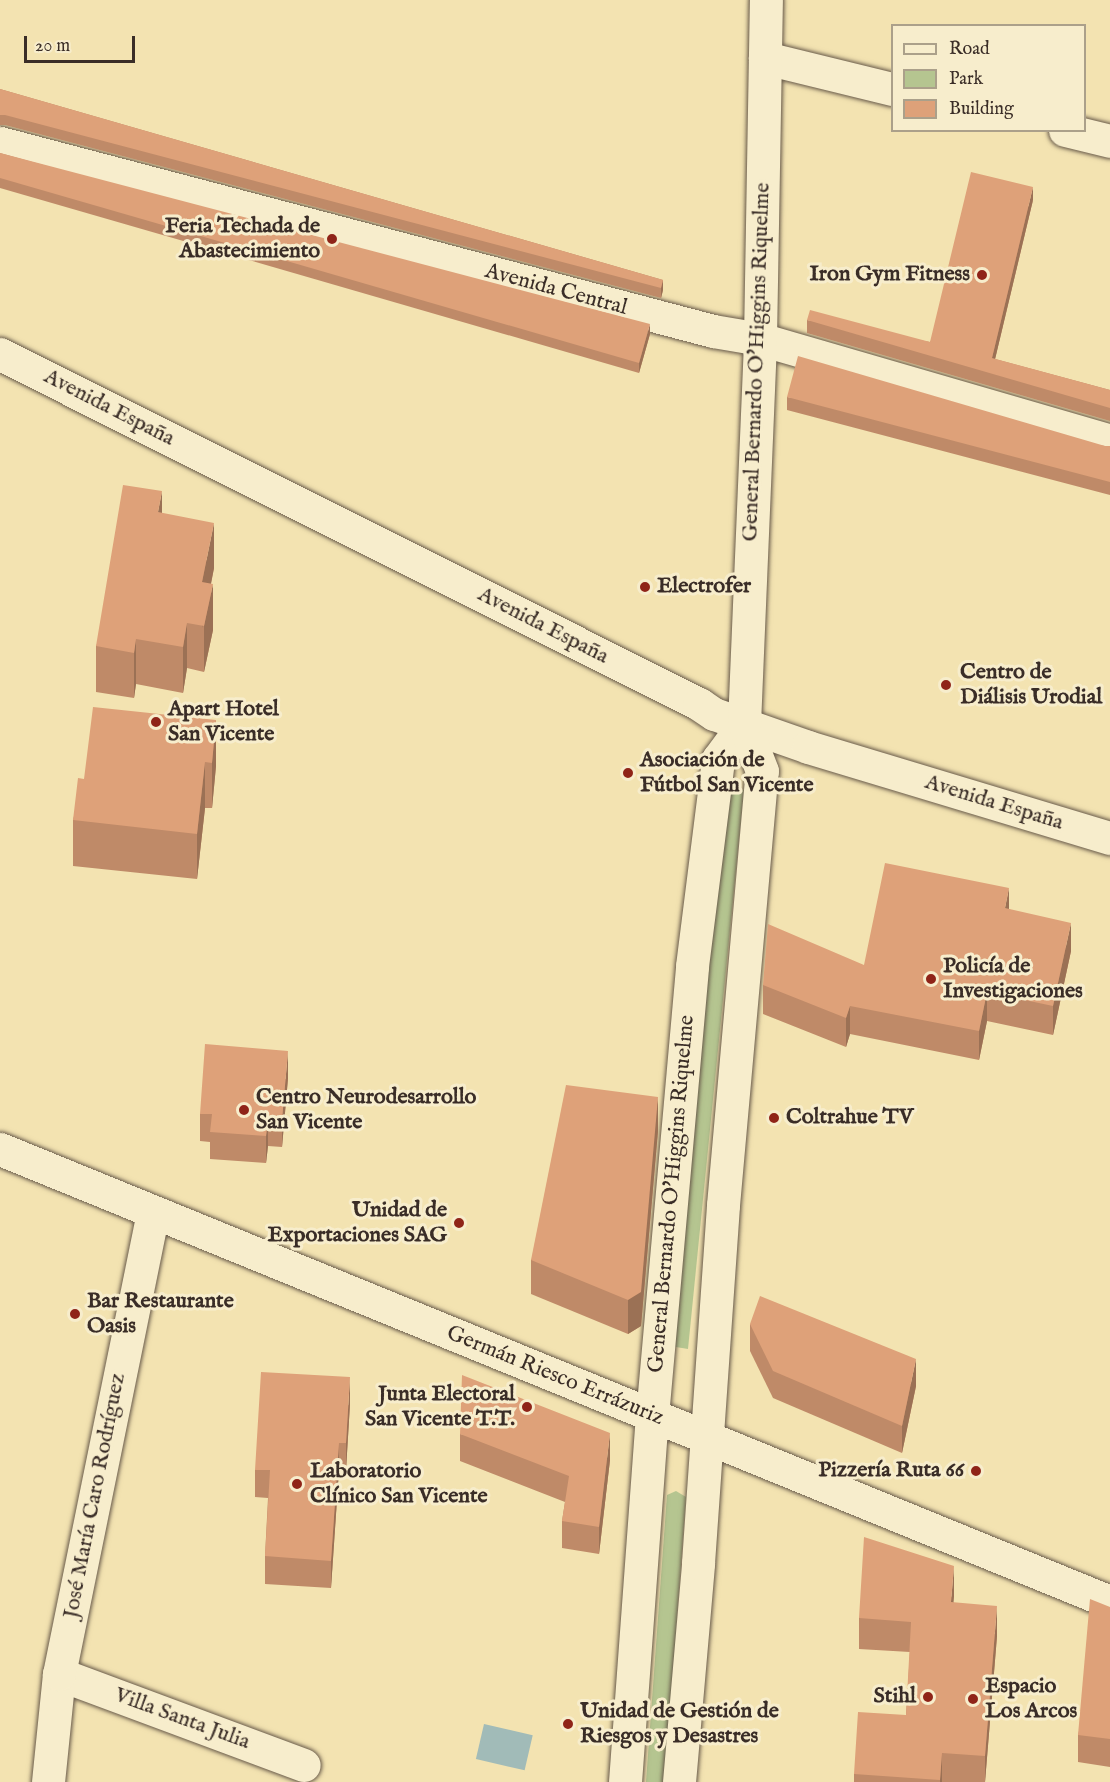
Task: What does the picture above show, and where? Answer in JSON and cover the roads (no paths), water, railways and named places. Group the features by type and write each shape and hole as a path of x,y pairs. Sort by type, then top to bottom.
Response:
{"street":[{"name":"General Bernardo O'Higgins Riquelme","path":"679,1782 723,1205 762,771 744,724 760,339 766,0"},
{"path":"765,58 891,89"},
{"path":"1073,132 1110,141"},
{"name":"Avenida Central","path":"0,142 713,331 760,339 1110,441"},
{"name":"Avenida España","path":"0,354 714,714 808,747 1110,838"},
{"name":"General Bernardo O'Higgins Riquelme","path":"625,1782 652,1416 692,966 718,759 744,724"},
{"name":"Germán Riesco Errázuriz","path":"0,1149 1110,1602"},
{"name":"José María Caro Rodríguez","path":"48,1782 59,1674 153,1212"},
{"name":"Villa Santa Julia","path":"59,1674 304,1765"}],"water":[{"path":"484,1724 533,1735 525,1770 476,1759"}],"place":[{"name":"Feria Techada de Abastecimiento","path":"332,239"},
{"name":"Iron Gym Fitness","path":"982,275"},
{"name":"Electrofer","path":"645,587"},
{"name":"Centro de Diálisis Urodial","path":"946,685"},
{"name":"Apart Hotel San Vicente","path":"156,722"},
{"name":"Asociación de Fútbol San Vicente","path":"628,773"},
{"name":"Policía de Investigaciones","path":"931,979"},
{"name":"Centro Neurodesarrollo San Vicente","path":"244,1110"},
{"name":"Coltrahue TV","path":"774,1118"},
{"name":"Unidad de Exportaciones SAG","path":"459,1223"},
{"name":"Bar Restaurante Oasis","path":"75,1314"},
{"name":"Junta Electoral San Vicente T.T.","path":"527,1407"},
{"name":"Pizzería Ruta 66","path":"976,1471"},
{"name":"Laboratorio Clínico San Vicente","path":"297,1484"},
{"name":"Stihl","path":"928,1697"},
{"name":"Espacio Los Arcos","path":"973,1699"},
{"name":"Unidad de Gestión de Riesgos y Desastres","path":"568,1724"}]}
